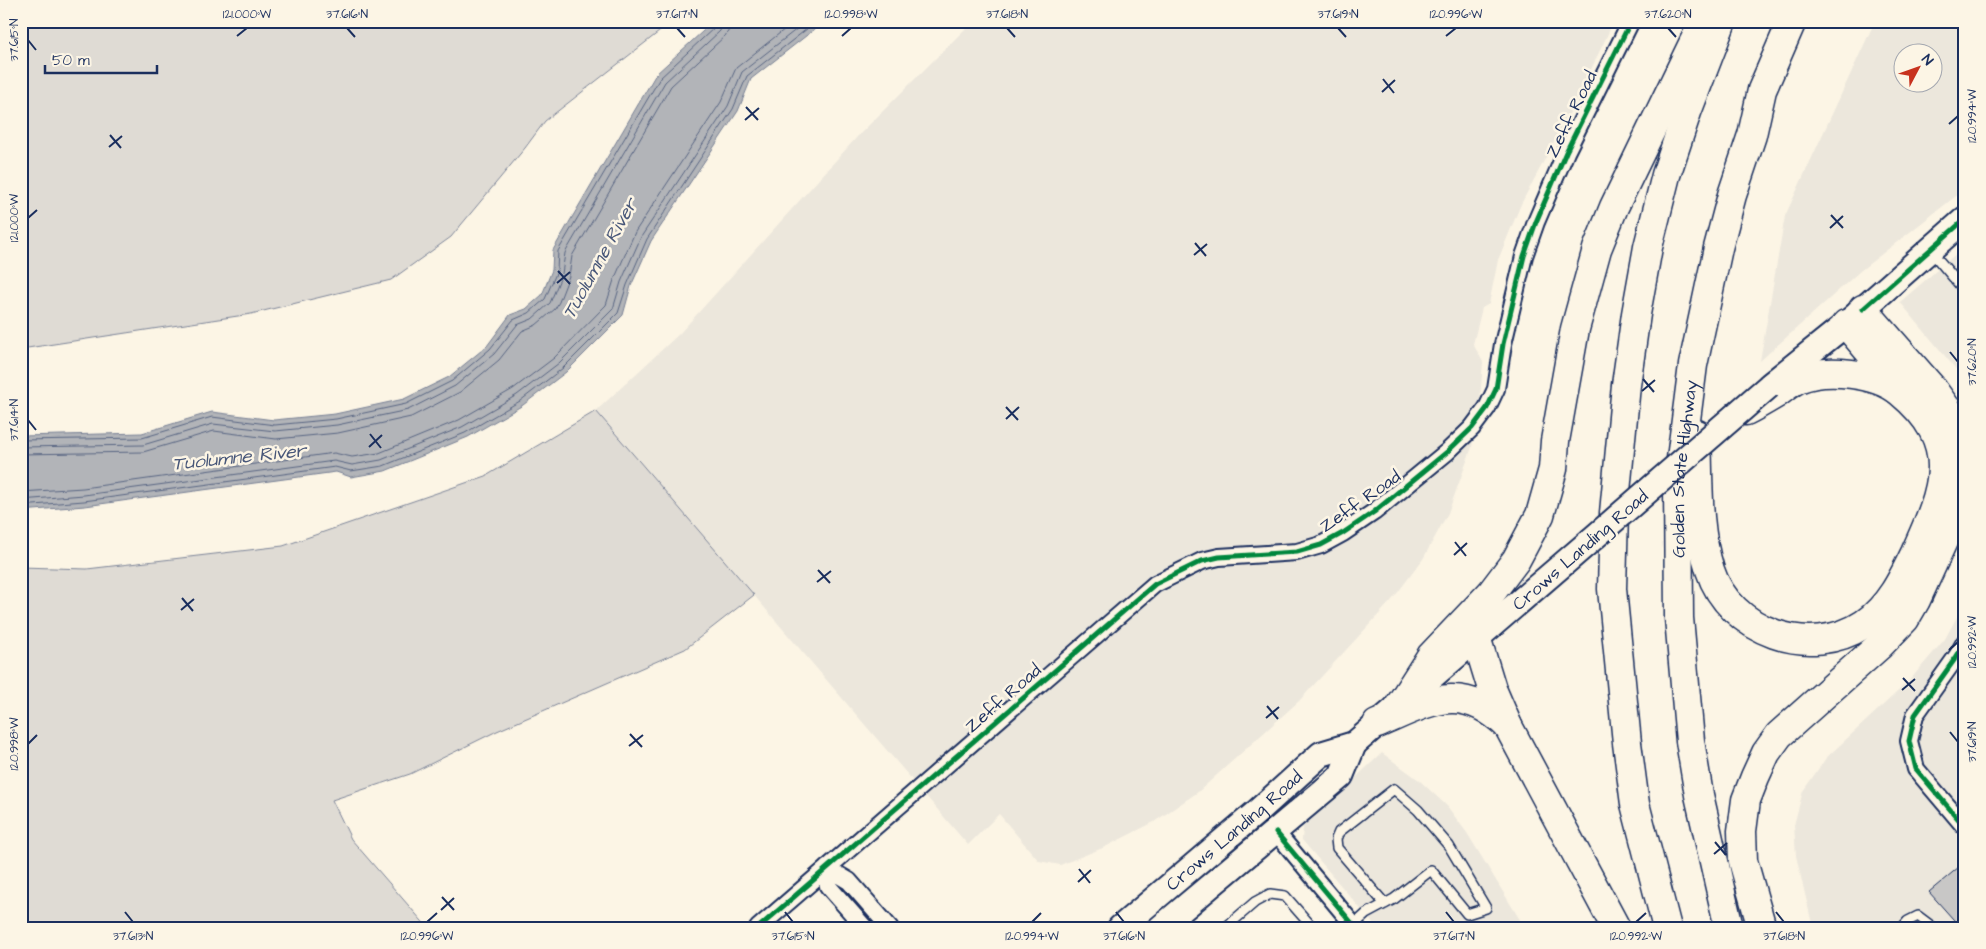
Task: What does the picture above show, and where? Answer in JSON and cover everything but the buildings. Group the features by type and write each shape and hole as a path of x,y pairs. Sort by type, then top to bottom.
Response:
{"highway":[{"path":"1399,706 1431,656 1491,593 1516,560 1540,515 1554,469 1555,441 1574,329 1597,249 1614,207 1704,21"},
{"path":"1667,928 1635,804 1627,743 1612,589 1614,514 1626,385 1648,248 1666,175 1687,112 1722,21"},
{"name":"Golden State Highway","path":"1729,928 1698,795 1690,741 1679,618 1678,482 1693,365 1718,248 1732,195 1752,135 1762,90 1792,21"},
{"path":"1693,365 1701,524 1710,571 1727,603 1752,624 1778,636 1804,640 1821,639 1850,631 1866,623 1891,598 1902,580 1934,510 1941,487 1942,466 1939,446 1928,422 1913,403 1855,316"},
{"path":"1762,928 1743,861 1742,831 1746,800 1755,776 1766,753 1779,735 1879,646 1905,619 1916,600 1962,500 1964,459 1961,437 1952,416 1932,388 1855,316"},
{"path":"1728,422 1772,390 1815,373 1853,374 1876,379 1897,389 1913,403"},
{"path":"1477,640 1492,689 1508,726 1616,928"},
{"path":"1378,724 1432,701 1446,698 1466,700 1481,705 1494,712 1508,726"}],"main road":[{"path":"1772,390 1965,219"},
{"name":"Crows Landing Road","path":"1120,928 1321,754 1354,744 1728,422"},
{"name":"Crows Landing Road","path":"1165,926 1341,776 1354,744"}],"street":[{"name":"Zeff Road","path":"758,928 1154,584 1202,561 1219,557 1297,552 1320,545 1343,533 1374,512 1447,452 1472,428 1487,408 1496,389 1503,344 1524,256 1536,222 1566,152 1631,21"},
{"path":"1965,642 1915,716 1909,741 1916,769 1965,827"},
{"path":"1276,832 1355,926"},
{"path":"827,868 828,886 865,928"},
{"path":"827,868 849,881 890,928"}],"lane":[{"path":"1930,250 1965,291"},
{"path":"1355,926 1366,914 1385,904 1394,899 1431,870 1467,914 1486,908 1449,846 1418,810 1394,789 1339,832 1336,839 1337,848 1385,904"},
{"path":"1225,928 1255,902 1270,894 1285,896 1313,928"},
{"path":"1902,928 1908,920 1918,916 1934,928"}],"shaded area":[{"path":"21,21 673,21 545,121 451,237 391,280 251,314 21,349"},
{"path":"977,21 1614,21 1576,101 1521,204 1498,260 1489,304 1482,308 1473,344 1483,362 1480,399 1472,447 1448,513 1423,559 1392,600 1299,701 1198,792 1154,822 1105,847 1060,865 1039,861 999,814 968,845 596,411 680,333 857,137 964,30"},
{"path":"1875,21 1965,21 1965,189 1860,271 1760,361 1785,216"},
{"path":"1965,246 1965,380 1900,302"},
{"path":"596,411 754,595 685,649 497,731 410,774 332,800 351,839 428,928 21,928 21,567 87,569 283,546 486,476"},
{"path":"1965,602 1965,928 1813,928 1796,856 1794,825 1803,791 1826,758 1909,681 1945,639"},
{"path":"1382,753 1419,780 1447,806 1467,833 1525,928 1377,928 1302,840 1303,827"}],"water":[{"name":"Tuolumne River","path":"714,21 825,21 751,79 738,111 651,241 631,286 623,315 566,372 523,405 468,437 385,471 351,477 336,472 85,506 21,511 21,436 142,433 212,412 274,420 335,414 404,399 449,377 487,346 510,315 526,309 542,295 552,270 553,250 656,74"}],"cycle path":[{"path":"758,928 1155,584 1202,561 1219,557 1297,552 1321,545 1374,512 1447,452 1472,428 1487,408 1496,389 1503,344 1524,256 1536,222 1566,152 1631,21"},
{"path":"1863,309 1965,219"},
{"path":"1965,642 1915,715 1909,741 1916,769 1965,827"},
{"path":"1276,832 1356,928"}]}
